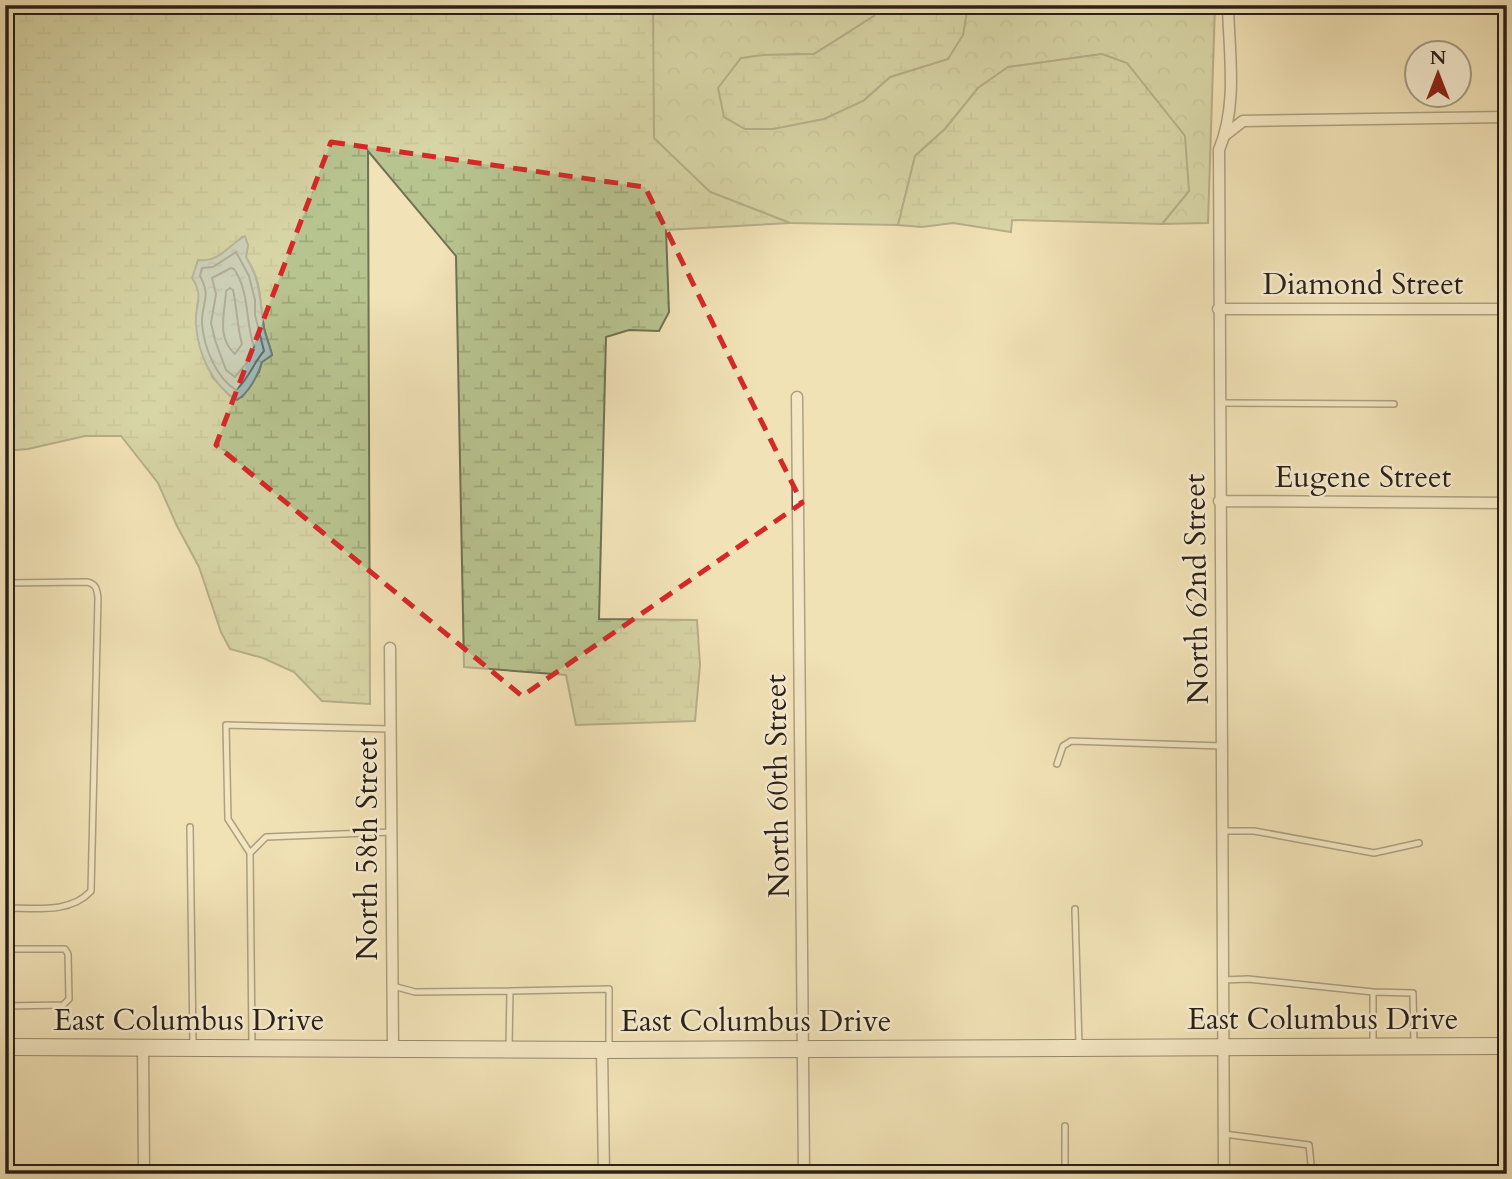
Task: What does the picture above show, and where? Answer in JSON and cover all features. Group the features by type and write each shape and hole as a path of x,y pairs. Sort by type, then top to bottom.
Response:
{"main road":[{"name":"East Columbus Drive","path":"5,1047 606,1051 1507,1046"}],"street":[{"name":"North 62nd Street","path":"1224,1174 1218,309 1219,150 1225,135 1232,89 1228,5"},
{"path":"1225,135 1243,121 1507,117"},
{"name":"Diamond Street","path":"1218,309 1507,309"},
{"name":"North 60th Street","path":"797,397 805,1049 804,1174"},
{"name":"Eugene Street","path":"1219,500 1507,503"},
{"name":"North 58th Street","path":"390,648 393,1049"},
{"path":"143,1047 144,1174"},
{"path":"604,1174 606,1051"},
{"path":"1498,1174 1507,1171"}],"lane":[{"path":"1219,404 1394,404"},
{"path":"5,583 87,582 93,583 97,588 98,598 91,891 81,902 59,908 5,908"},
{"path":"252,1048 250,853 228,819 226,725 391,729"},
{"path":"1057,764 1063,746 1071,741 1222,746"},
{"path":"190,827 193,1047"},
{"path":"1222,831 1254,831 1374,853 1419,843"},
{"path":"250,853 266,837 392,832"},
{"path":"1075,909 1079,1048"},
{"path":"5,949 65,949 68,954 69,999 63,1005 5,1006"},
{"path":"1224,980 1248,979 1373,992 1413,993 1414,1047"},
{"path":"393,986 415,992 609,989 606,1051"},
{"path":"509,1050 510,991"},
{"path":"1373,992 1373,1047"},
{"path":"1065,1126 1065,1174"},
{"path":"1224,1134 1309,1145 1312,1174"}],"highlighted area":[{"path":"331,142 645,187 802,503 522,696 216,445"}],"green space":[{"path":"5,5 653,5 654,138 710,192 790,223 666,230 669,312 659,331 629,330 606,337 599,619 697,620 700,665 695,721 576,725 566,675 464,667 456,256 368,151 370,704 322,701 294,672 263,658 230,649 221,632 199,567 158,483 121,436 85,436 28,449 5,451","holes":["242,237 248,245 246,257 258,284 264,328 272,355 262,362 259,372 242,397 230,396 212,377 197,307 200,294 197,286 198,261 217,257"]},
{"path":"653,5 881,5 874,16 814,54 763,55 863,101 890,77 948,59 968,6 966,5 1215,5 1208,223 1162,224 1189,191 1102,54 1009,67 978,88 945,129 915,156 898,225 790,223 710,192 653,138"},
{"path":"881,5 968,6 963,35 948,59 890,77 863,101 824,119 773,129 745,129 724,117 718,88 741,58 814,54 874,16"},
{"path":"1102,54 1127,63 1185,136 1189,191 1162,224 1012,220 1011,232 953,223 922,227 898,225 915,156 945,129 978,88 1008,67"}],"water":[{"path":"245,236 248,245 246,257 257,284 264,328 272,355 262,362 252,383 237,400 220,386 203,358 196,325 198,291 192,278 198,260 218,256"}]}
